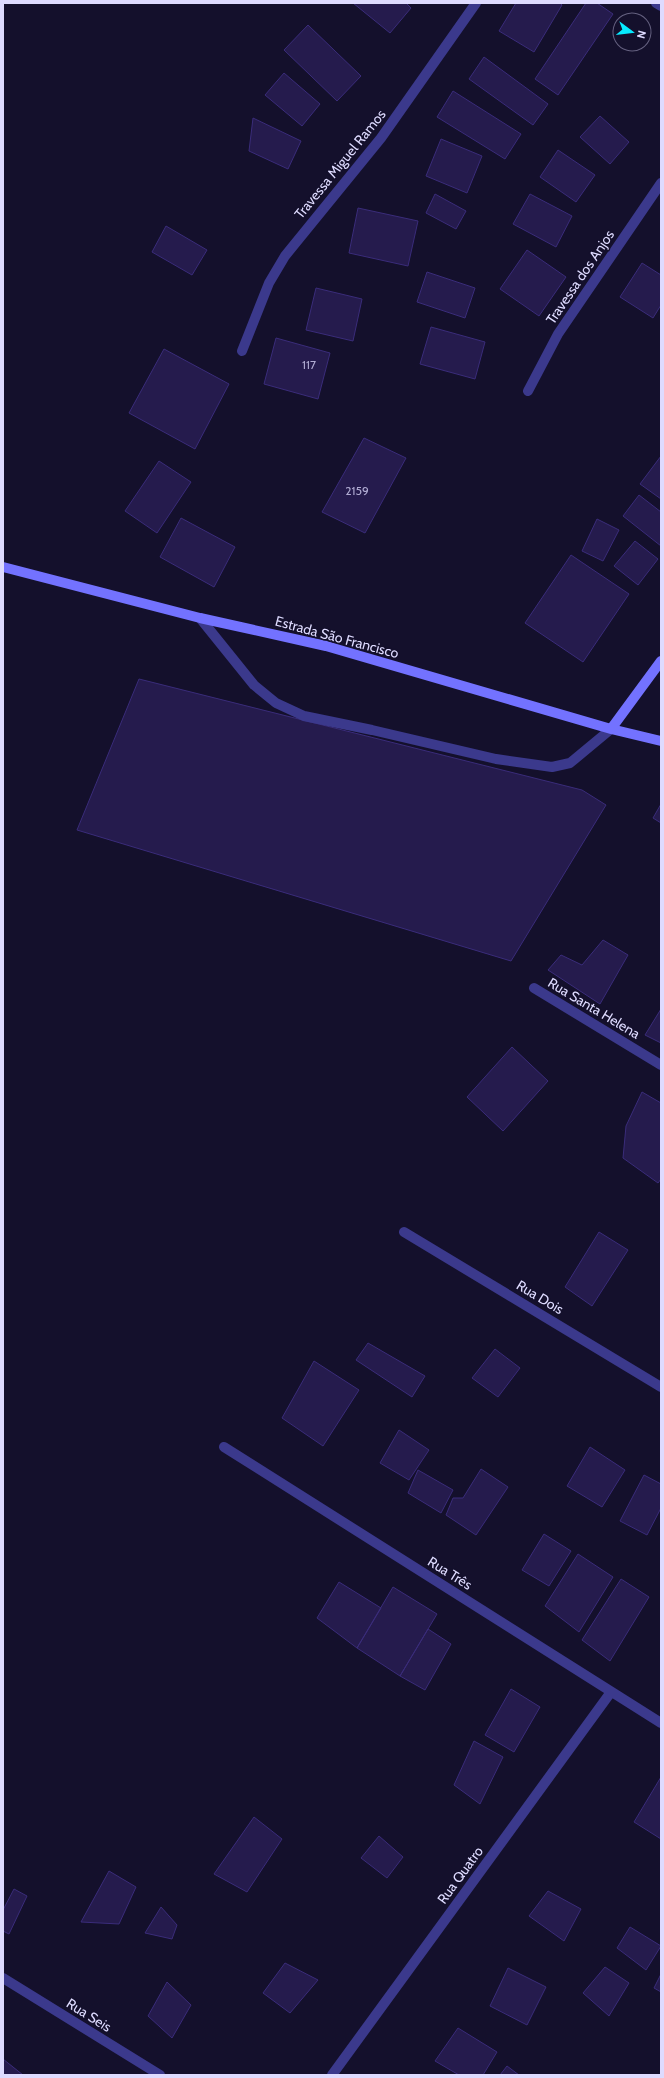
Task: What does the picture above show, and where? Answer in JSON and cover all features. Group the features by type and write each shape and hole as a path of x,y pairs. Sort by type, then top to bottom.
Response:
{"street":[{"name":"Travessa Miguel Ramos","path":"242,352 269,283 285,256 381,138 476,3"},
{"path":"656,3 661,6"},
{"name":"Travessa dos Anjos","path":"528,391 558,334 661,183"},
{"name":"Estrada São Francisco","path":"3,567 200,618 326,646 612,729 661,741"},
{"path":"200,618 254,685 276,703 304,716 496,759 552,767 570,763 612,729 661,661"},
{"name":"Rua Santa Helena","path":"534,988 661,1065"},
{"name":"Rua Dois","path":"404,1232 661,1387"},
{"name":"Rua Três","path":"224,1447 661,1723"},
{"name":"Rua Quatro","path":"332,2075 611,1692"},
{"name":"Rua Seis","path":"3,1978 160,2075"}],"building":[{"path":"353,3 406,3 411,8 390,33"},
{"path":"516,3 560,3 562,5 534,52 499,31"},
{"path":"586,3 597,3 612,13 558,95 535,79"},
{"path":"308,25 361,76 337,101 284,50"},
{"path":"484,57 548,104 533,125 469,79"},
{"path":"284,73 320,104 302,126 265,95"},
{"path":"453,91 521,134 505,159 437,117"},
{"path":"600,116 629,142 610,164 580,137"},
{"path":"253,118 301,141 288,169 249,151"},
{"path":"441,139 482,156 467,193 426,176"},
{"path":"558,150 595,175 576,202 540,177"},
{"path":"435,194 466,211 456,229 426,213"},
{"path":"530,194 572,216 556,247 513,224"},
{"path":"358,208 418,221 408,266 349,253"},
{"path":"166,226 207,250 192,275 152,252"},
{"path":"527,250 566,277 539,316 500,289"},
{"path":"642,263 661,275 661,305 653,318 620,297"},
{"path":"427,272 475,288 465,318 417,302"},
{"path":"316,288 362,299 353,341 306,330"},
{"path":"431,327 485,342 475,379 420,364"},
{"path":"276,338 330,353 318,399 264,384"},
{"path":"164,349 229,384 195,449 129,413"},
{"path":"364,438 406,458 365,533 322,512"},
{"path":"661,456 661,499 640,484"},
{"path":"159,461 191,482 157,533 125,511"},
{"path":"639,495 661,512 661,546 623,516"},
{"path":"181,518 235,547 214,587 160,557"},
{"path":"597,519 619,530 603,561 582,551"},
{"path":"635,541 658,559 638,585 614,566"},
{"path":"571,555 629,594 583,662 525,623"},
{"path":"139,679 582,790 606,805 511,961 77,830"},
{"path":"661,804 661,823 653,818"},
{"path":"603,940 628,955 600,1004 548,970 561,955 582,965"},
{"path":"661,1009 661,1043 645,1035"},
{"path":"512,1047 548,1081 503,1131 467,1097"},
{"path":"642,1092 661,1103 661,1179 658,1183 623,1158 626,1126"},
{"path":"599,1232 628,1250 592,1306 565,1287"},
{"path":"368,1343 425,1376 412,1397 356,1360"},
{"path":"495,1349 520,1368 498,1397 472,1378"},
{"path":"314,1361 359,1390 323,1446 282,1418"},
{"path":"399,1430 429,1450 409,1480 380,1463"},
{"path":"590,1447 625,1470 602,1507 567,1486"},
{"path":"481,1469 508,1487 476,1535 446,1515 453,1498 463,1498"},
{"path":"418,1470 453,1490 441,1513 408,1493"},
{"path":"644,1475 661,1484 661,1508 647,1535 620,1521"},
{"path":"544,1534 571,1551 549,1586 522,1570"},
{"path":"578,1554 613,1577 579,1632 545,1606"},
{"path":"621,1579 649,1597 610,1661 582,1640"},
{"path":"339,1582 381,1608 357,1648 317,1618"},
{"path":"393,1587 437,1614 400,1676 357,1648"},
{"path":"428,1629 451,1644 425,1690 400,1676"},
{"path":"511,1689 540,1707 514,1752 485,1735"},
{"path":"474,1741 503,1757 480,1804 454,1785"},
{"path":"661,1777 661,1839 634,1822"},
{"path":"254,1817 282,1839 247,1892 214,1874"},
{"path":"379,1836 403,1857 387,1878 361,1858"},
{"path":"109,1871 136,1887 119,1924 81,1922"},
{"path":"14,1889 27,1896 9,1934 3,1931 3,1910"},
{"path":"548,1891 581,1909 564,1941 529,1916"},
{"path":"161,1907 177,1925 172,1939 145,1933"},
{"path":"630,1927 661,1946 646,1970 617,1948"},
{"path":"285,1963 318,1980 290,2013 263,1993"},
{"path":"605,1967 629,1983 609,2016 583,1993"},
{"path":"508,1968 546,1987 527,2025 490,2006"},
{"path":"661,1974 661,1992 654,1988"},
{"path":"167,1982 191,2005 172,2038 148,2016"},
{"path":"458,2028 497,2052 483,2075 459,2075 435,2061"},
{"path":"3,2059 23,2075 3,2075"},
{"path":"507,2066 519,2075 500,2075"}]}
